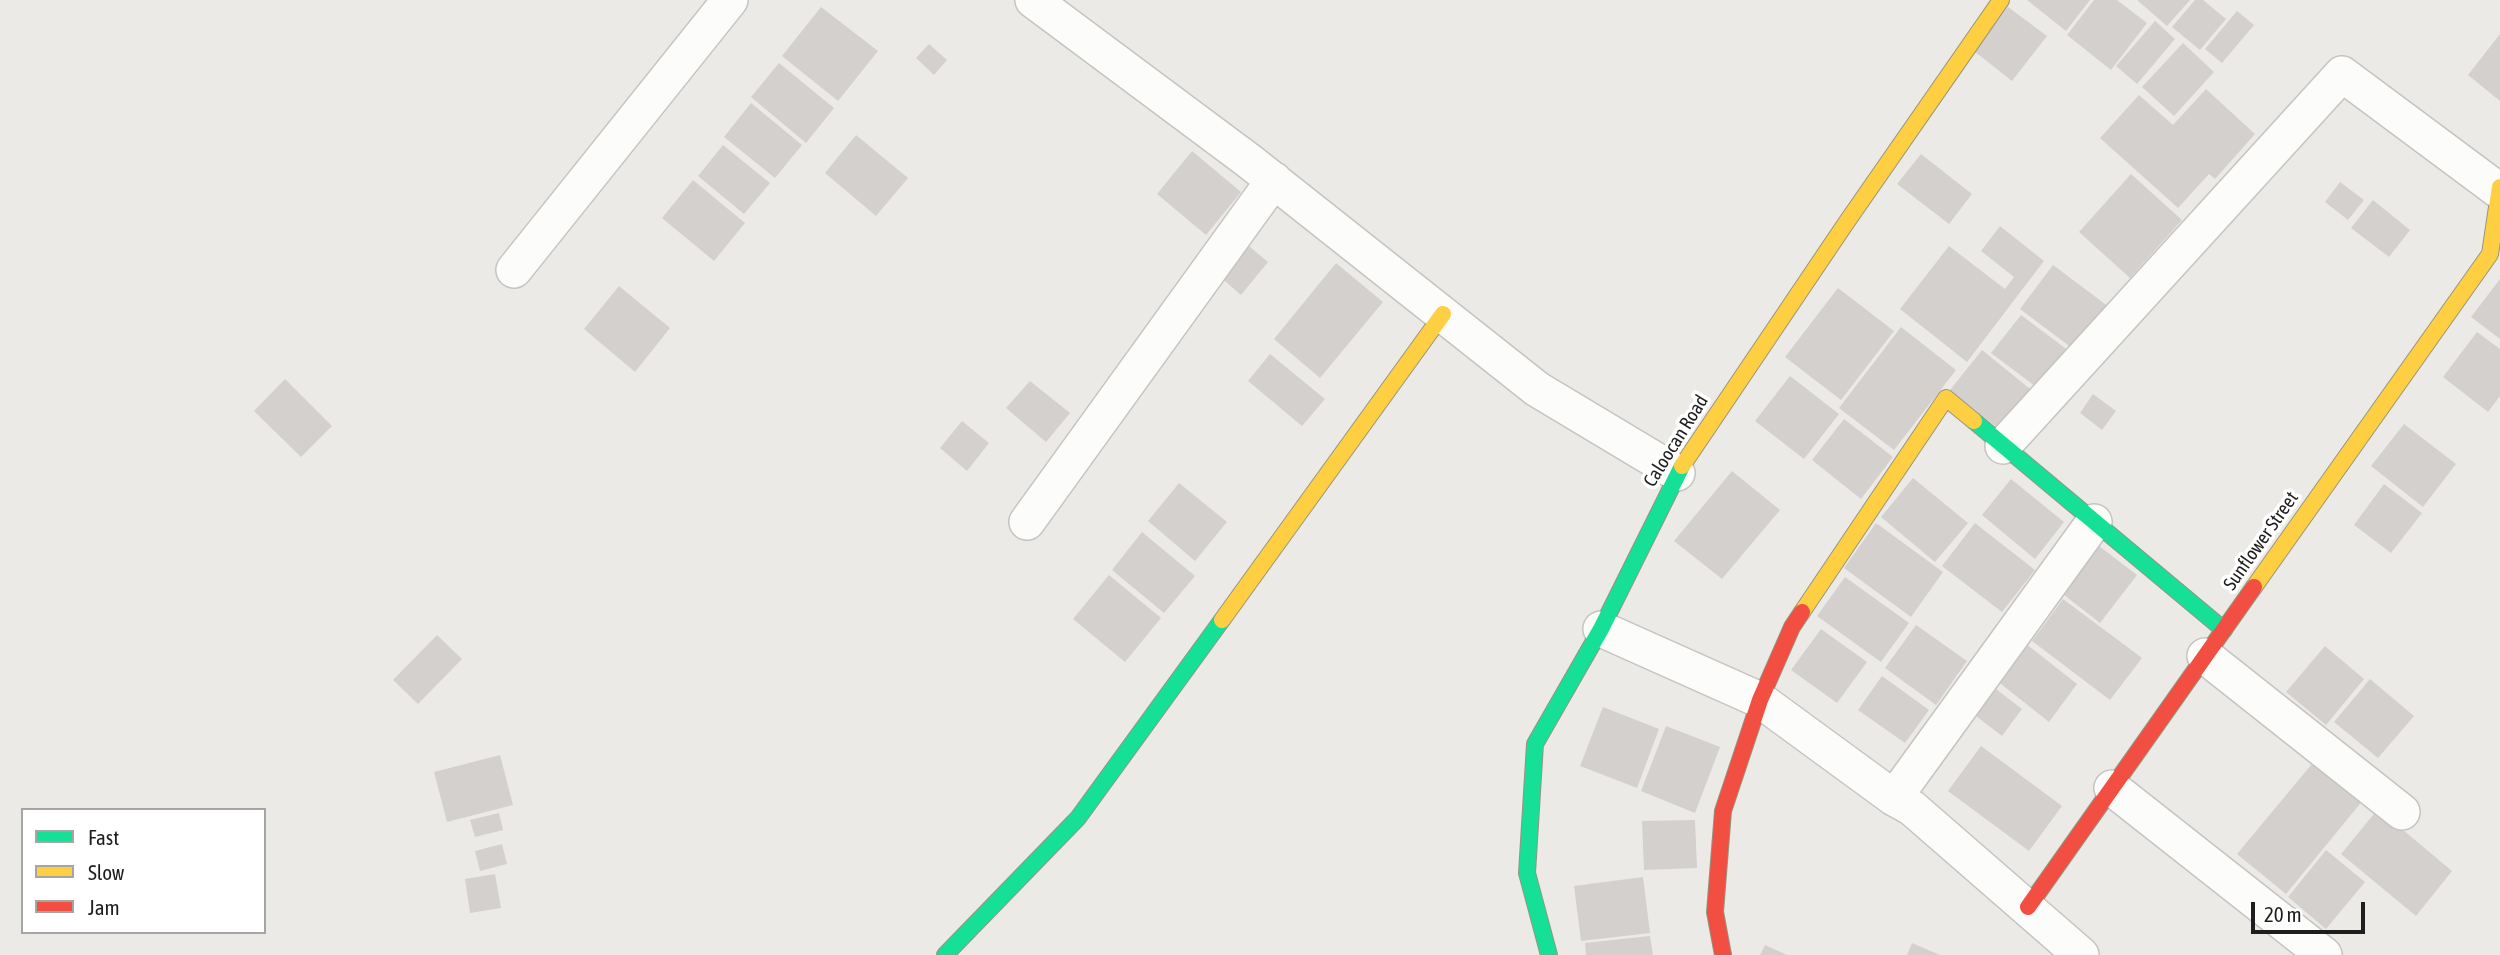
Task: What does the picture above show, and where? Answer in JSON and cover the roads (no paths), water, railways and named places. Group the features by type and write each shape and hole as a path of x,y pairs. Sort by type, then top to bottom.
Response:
{"street":[{"path":"514,270 730,0"},
{"path":"1034,0 1274,180 1537,389 1677,473"},
{"name":"Caloocan Road","path":"1549,955 1527,873 1535,744 1601,629 1677,473 1838,234 2001,0"},
{"path":"2003,446 2342,74 2499,189"},
{"path":"1027,522 1274,180"},
{"name":"Sunflower Street","path":"2028,908 2490,254 2499,189"},
{"path":"945,955 1078,818 1443,314"},
{"path":"1723,955 1715,912 1723,811 1760,700 1792,627 1946,398 2094,522 2214,643 2402,812"},
{"path":"1894,798 2094,522"},
{"path":"1601,629 1760,700 1894,798 1912,808 2081,955"},
{"path":"2112,788 2324,955"}]}
